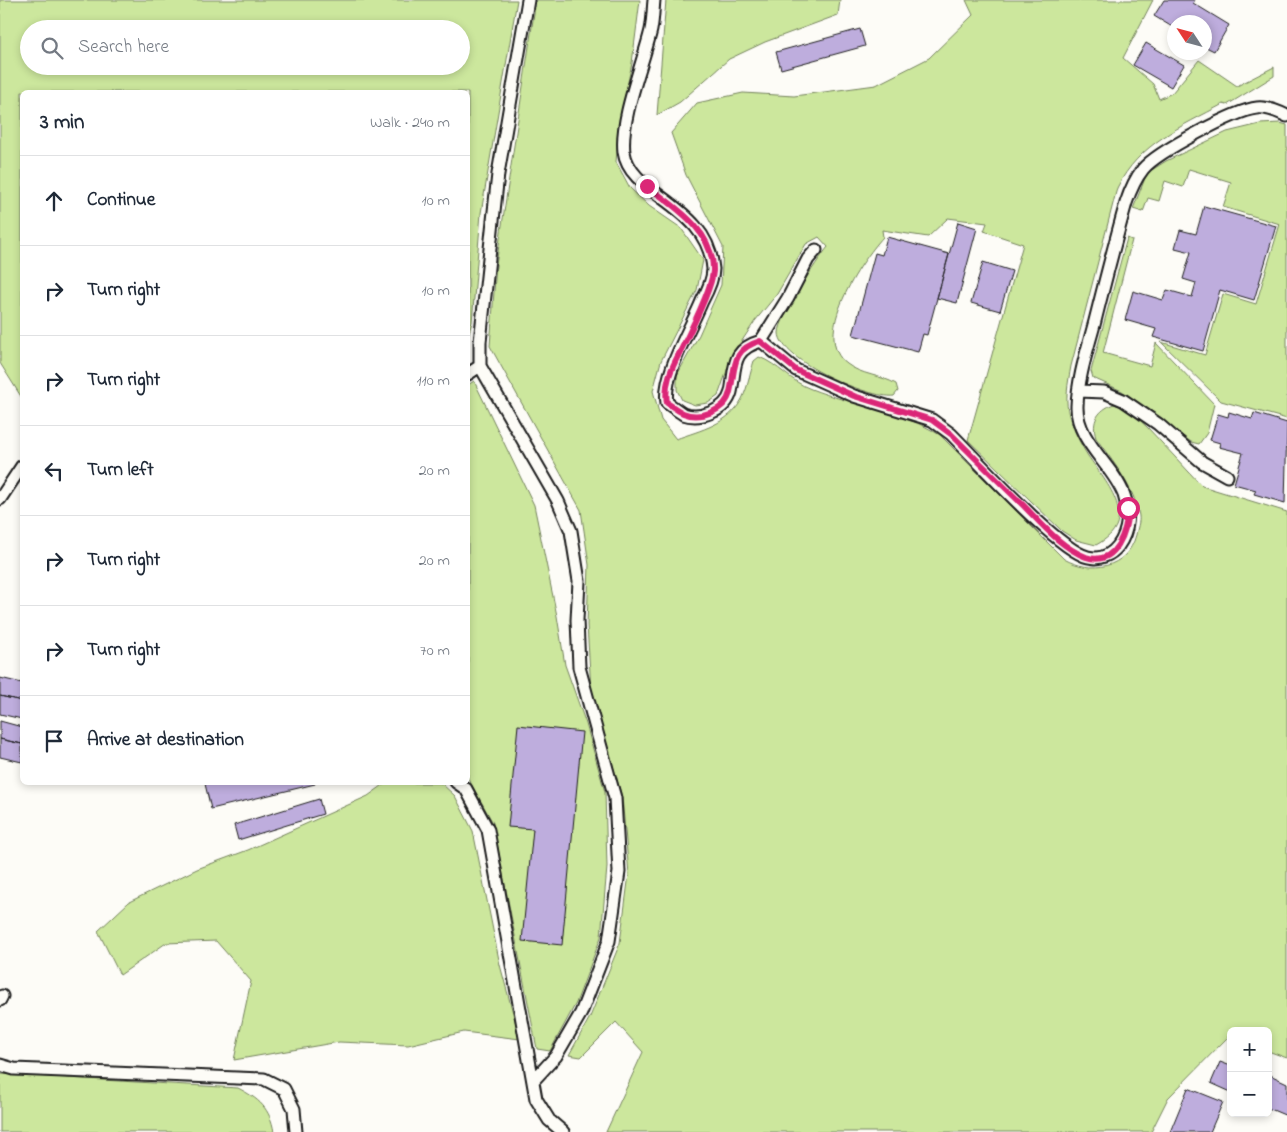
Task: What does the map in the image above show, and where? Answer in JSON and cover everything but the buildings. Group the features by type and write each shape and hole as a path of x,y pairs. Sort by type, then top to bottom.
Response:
{"lane":[{"path":"528,0 498,174 480,342 480,366 558,501 571,531 579,581 577,620 579,667 615,798 619,872 609,941 581,1012 556,1056 534,1081"},
{"path":"654,0 651,28 627,114 624,152 630,169 647,186 680,210 698,228 710,252 713,271 707,291 669,374 665,391 667,403 684,414 704,415 722,407 730,394 735,361 750,344 760,341 788,298 808,259 816,250"},
{"path":"760,341 796,370 854,396 932,420 951,434 1058,540 1088,557 1100,558 1112,552 1122,541 1128,525 1128,508 1123,493 1094,449 1082,426 1077,408 1082,372 1126,203 1133,184 1143,169 1155,157 1236,114 1259,108 1287,116"},
{"path":"470,373 480,366"},
{"path":"1079,391 1104,392 1123,400 1158,424 1202,462 1227,476"},
{"path":"0,499 20,469"},
{"path":"460,785 466,789 488,830 536,1099 549,1120 563,1132"},
{"path":"0,1065 14,1069 264,1079 284,1089 294,1109 296,1132"}],"green space":[{"path":"0,0 517,0 481,213 470,329 470,90 20,90 20,395 0,363"},
{"path":"536,0 640,0 632,63 619,124 616,162 630,188 649,206 681,228 703,260 697,290 661,361 653,391 661,420 676,439 714,425 730,415 742,399 754,361 759,357 804,386 827,395 910,420 940,435 1064,559 1074,564 1096,567 1116,561 1125,555 1131,546 1139,523 1137,506 1128,485 1096,438 1094,426 1097,417 1104,409 1114,404 1128,409 1202,486 1287,512 1287,1058 1272,1052 1272,1027 1227,1027 1227,1038 1168,1098 1151,1132 606,1132 643,1052 616,1022 581,1057 569,1055 590,1017 620,943 629,874 622,797 591,689 587,625 589,565 581,510 490,346 496,265"},
{"path":"666,0 840,0 838,15 765,42 729,59 680,102 657,115"},
{"path":"966,0 1153,0 1123,58 1153,84 1159,99 1172,93 1199,60 1237,86 1274,67 1274,76 1227,105 1223,104 1177,129 1149,148 1126,172 1117,188 1071,366 1067,392 1068,412 1080,443 1111,491 1119,514 1117,525 1109,535 1096,545 1076,540 1062,531 968,440 1023,244 984,231 987,223 948,218 928,237 882,230 883,237 852,281 836,318 834,336 837,352 853,368 896,384 898,391 894,396 882,395 847,385 809,366 783,344 779,333 785,315 828,247 819,237 806,244 777,294 755,321 732,356 718,396 708,403 695,405 682,400 677,390 677,375 699,335 721,285 723,247 686,175 671,133 697,103 743,93 794,96 876,85 929,58 973,15"},
{"path":"1280,123 1287,125 1287,419 1221,401 1161,342 1205,355 1223,294 1256,304 1280,224 1223,207 1231,182 1189,169 1183,187 1165,181 1159,201 1148,198 1143,212 1133,209 1147,173 1166,161 1227,132 1260,124"},
{"path":"1127,238 1132,240 1103,353 1150,366 1156,343 1214,404 1207,433 1199,444 1191,442 1122,391 1093,378 1091,371"},
{"path":"474,381 534,505 565,665 586,724 605,792 607,867 601,937 576,1003 550,1051 537,1049 493,823 470,782 470,384"},
{"path":"383,785 443,785 455,796 473,831 500,965 520,1039 464,1032 408,1045 339,1042 234,1060 251,981 216,941 166,943 120,975 98,931 129,902 197,869 248,850 368,796"},
{"path":"0,1074 238,1088 258,1100 270,1117 274,1132 0,1132"}],"route":[{"path":"647,186 680,210 698,228 710,252 713,271 707,291 669,374 665,391 667,403 684,414 704,415 722,407 730,394 735,361 750,344 760,341 796,370 854,396 932,420 951,434 1058,540 1088,557 1100,558 1112,552 1122,541 1128,525 1128,508"}]}
